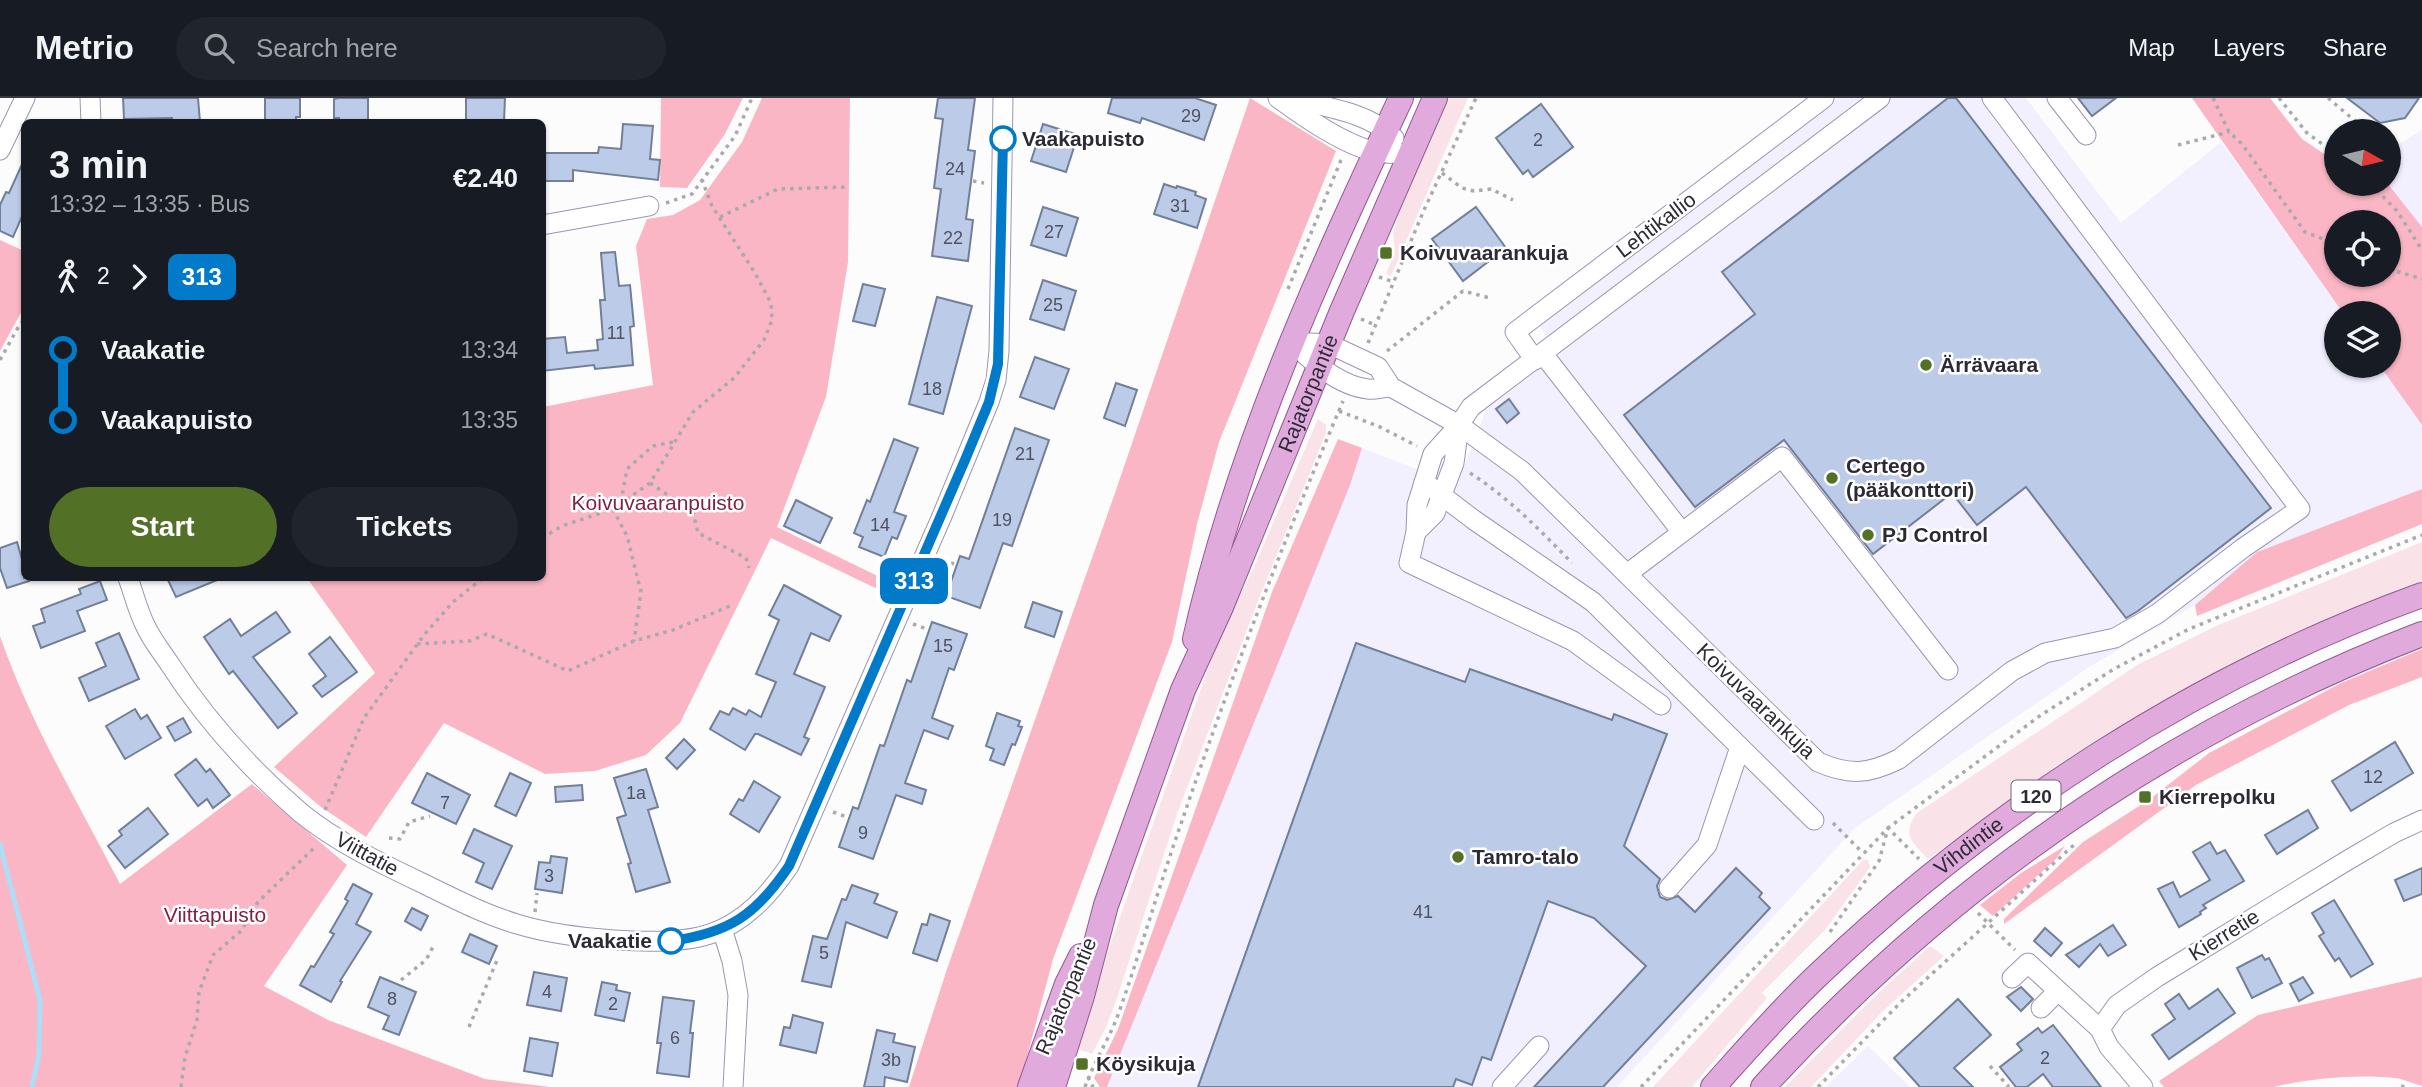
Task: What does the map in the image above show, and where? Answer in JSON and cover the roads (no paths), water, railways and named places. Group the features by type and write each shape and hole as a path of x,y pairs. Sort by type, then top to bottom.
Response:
{"main road":[{"name":"Rajatorpantie","path":"1183,690 1203,601 1230,509 1270,391 1401,98"},
{"name":"Rajatorpantie","path":"1053,1087 1082,996 1106,905 1183,690 1221,607 1329,344 1435,98"},
{"name":"Vihdintie","path":"1713,1087 1817,976 1887,913 1956,855 2069,773 2167,714 2257,665 2327,633 2422,595"},
{"name":"Vihdintie","path":"1763,1087 1847,999 1909,941 2034,842 2153,765 2276,698 2422,634"},
{"name":"Rajatorpantie","path":"1030,1087 1067,984 1106,905"}],"street":[{"path":"0,150 25,98"},
{"path":"90,98 91,119"},
{"path":"733,1087 738,995 732,961 722,929 745,915 762,900 789,866 989,402 998,364 1001,318 1003,98"},
{"path":"1278,98 1310,121 1349,141 1381,141 1409,154"},
{"path":"1287,98 1361,117 1381,141"},
{"name":"Lehtikallio","path":"1539,357 1515,332 1824,98"},
{"path":"1661,705 1573,641 1409,563 1416,532 1417,505 1433,454 1471,407 1880,98"},
{"name":"Koivuvaarankuja","path":"1292,342 1329,344 1368,351 1391,387 1459,425 1522,471 1818,762 1838,771 1860,772 1880,768 1899,759 2012,671 2045,653 2115,639 2157,614 2300,509 1992,98"},
{"path":"2057,98 2086,135"},
{"path":"546,224 649,206"},
{"name":"Koivuvaarankuja","path":"1292,342 1319,369 1368,389 1391,387"},
{"path":"1539,357 1681,531"},
{"path":"1416,532 1435,513 1454,463 1459,425"},
{"path":"1627,574 1782,457 1948,670"},
{"path":"1424,482 1593,602 1814,820"},
{"name":"Viittatie","path":"129,581 146,626 201,710 248,764 324,830 368,857 466,905 519,925 618,940 667,942 699,937 722,929"},
{"path":"1670,888 1707,845 1740,747"},
{"name":"Kierretie","path":"2100,1029 2118,1005 2157,977 2289,895 2394,833 2422,820"},
{"path":"2012,978 2028,963 2100,1029 2109,1047 2143,1087"},
{"path":"2041,1008 2058,991"},
{"path":"1502,1087 1539,1046"}],"waterway":[{"path":"0,844 40,1000 39,1054 32,1087"}],"place":[{"name":"Vaakapuisto","path":"1003,139"},
{"name":"Koivuvaarankuja","path":"1386,253"},
{"name":"Ärrävaara","path":"1926,365"},
{"name":"Certego (pääkonttori)","path":"1832,478"},
{"name":"PJ Control","path":"1868,535"},
{"name":"Kierrepolku","path":"2145,797"},
{"name":"Tamro-talo","path":"1458,857"},
{"name":"Vaakatie","path":"671,941"},
{"name":"Köysikuja","path":"1082,1064"}],"park label":[{"name":"Koivuvaaranpuisto","path":"658,503"},
{"name":"Viittapuisto","path":"215,915"}]}
